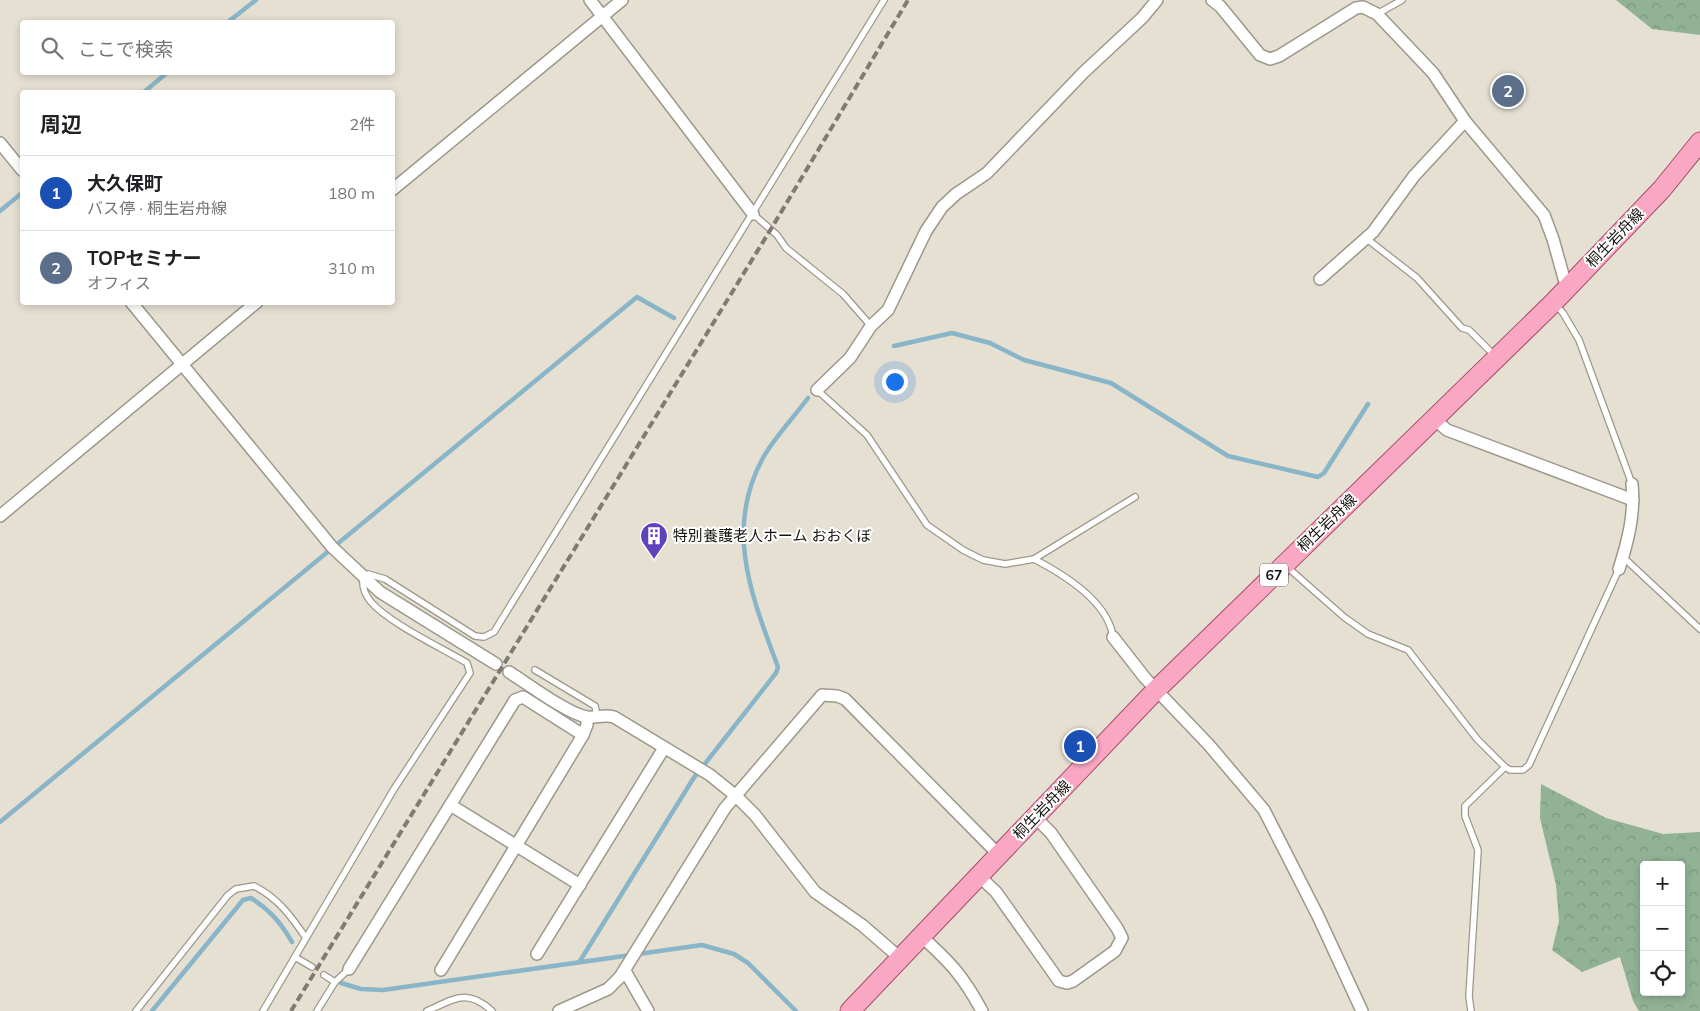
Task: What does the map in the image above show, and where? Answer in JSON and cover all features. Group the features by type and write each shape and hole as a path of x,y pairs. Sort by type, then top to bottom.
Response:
{"main road":[{"name":"桐生岩舟線","path":"850,1011 1156,690 1567,289 1662,189 1700,142"}],"street":[{"path":"590,0 753,214"},
{"path":"395,188 622,0"},
{"path":"817,390 850,358 871,326 888,310 922,239 942,207 956,194 987,173 1157,0"},
{"path":"1212,0 1220,6 1260,55 1270,59 1279,56 1356,8 1362,7 1376,14 1433,73 1465,121 1546,218 1567,289"},
{"path":"1320,279 1367,239 1414,176 1465,121"},
{"path":"0,143 20,168"},
{"path":"133,305 332,547 363,577 405,609 496,664"},
{"path":"0,516 253,305"},
{"path":"1434,419 1447,430 1633,500"},
{"path":"1621,563 1629,535 1633,500 1632,484"},
{"path":"1113,637 1156,690 1209,745 1264,810 1362,1011"},
{"path":"509,672 573,712 592,716 606,715 614,717 710,775 736,796 755,815 815,892 862,925 900,958"},
{"path":"559,1011 608,989 624,971 725,808 822,695 837,696 845,699 1000,855"},
{"path":"349,970 519,697 523,697 583,735"},
{"path":"441,970 515,844 583,735 592,716"},
{"path":"537,954 664,748"},
{"path":"452,806 580,885"},
{"path":"979,876 996,892 1059,982 1073,981 1115,951 1122,938 1117,928 1051,833 1035,817"},
{"path":"921,936 952,963 964,978 982,1011"},
{"path":"624,971 648,1011"}],"lane":[{"path":"263,1011 394,789 470,672 467,663 393,619 371,602 363,589 363,577 368,574 380,577 475,636 484,637 494,632 884,0"},
{"path":"1376,14 1402,0"},
{"path":"753,214 777,235 786,248 843,294 871,326"},
{"path":"1367,239 1417,278 1462,328 1469,330 1497,358"},
{"path":"1554,302 1579,340 1632,484"},
{"path":"817,390 867,435 927,525 963,550 983,560 1005,564 1034,559 1136,498"},
{"path":"1034,559 1062,573 1076,584 1095,603 1112,629 1113,637"},
{"path":"1284,565 1344,617 1368,634 1408,650 1477,739 1510,770 1522,770 1529,765 1621,563 1700,629"},
{"path":"535,670 595,706 592,716"},
{"path":"1471,1011 1469,996 1478,850 1465,816 1465,806 1505,767"},
{"path":"136,1011 228,895 236,889 254,886 277,900 287,910 306,938"},
{"path":"295,957 312,967"},
{"path":"317,1011 335,982 349,970"},
{"path":"324,974 335,982"},
{"path":"427,1011 461,996 472,998 492,1011"}],"green space":[{"path":"1616,0 1700,0 1700,35 1652,29"},
{"path":"1541,784 1606,818 1663,834 1700,832 1700,1011 1639,1011 1633,1001 1620,957 1582,972 1552,950 1559,921 1556,885 1540,818"}],"waterway":[{"path":"231,20 256,0"},
{"path":"146,90 164,75"},
{"path":"0,211 20,195"},
{"path":"0,822 637,297 674,318"},
{"path":"894,346 952,333 990,343 1024,360 1111,383 1228,456 1318,477 1324,473 1368,404"},
{"path":"580,961 693,779 776,673 778,667 759,615 746,562 745,510 752,483 764,456 808,398"},
{"path":"152,1011 243,900 251,898 264,907 284,929 292,942"},
{"path":"341,983 361,989 383,990 702,945 734,954 748,963 796,1011"}],"railway":[{"path":"291,1011 774,224 908,0"}],"place":[{"name":"TOPセミナー","path":"1508,91"},
{"name":"特別養護老人ホーム おおくぼ","path":"654,560"},
{"name":"大久保町","path":"1080,746"}]}
